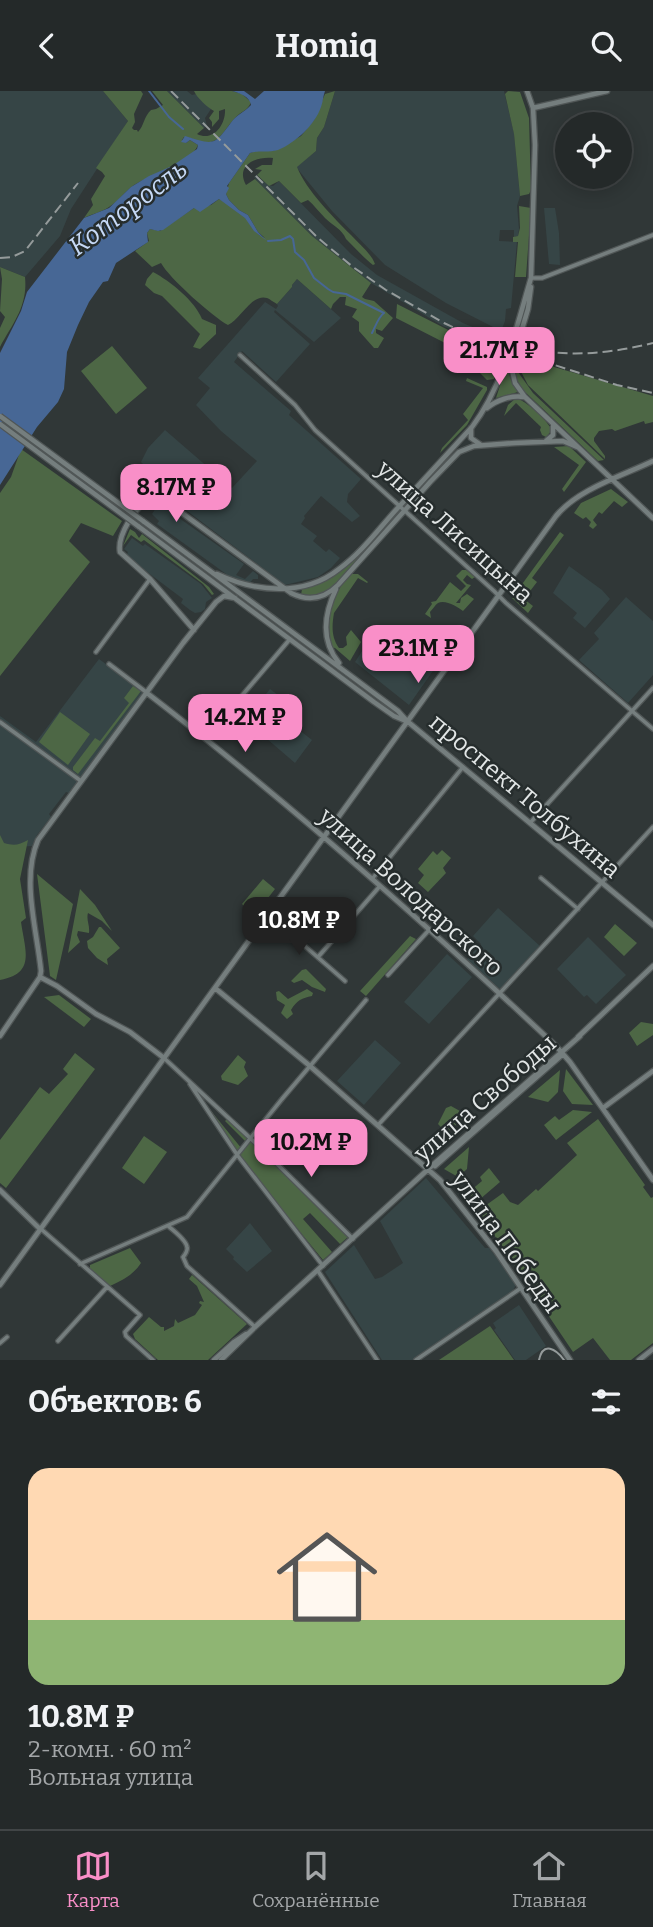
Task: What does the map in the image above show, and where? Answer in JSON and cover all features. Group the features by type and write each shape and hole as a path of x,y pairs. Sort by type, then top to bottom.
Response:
{"main road":[{"path":"527,91 533,108 535,145 531,278 528,309 511,366 514,383 525,397 653,518"},
{"path":"533,108 607,91"},
{"path":"194,630 150,579 124,557 119,546 123,532 134,514 147,502 158,499 174,506 285,589 301,597 314,599 327,594 338,585 484,411 498,382 531,278"},
{"path":"484,411 496,402 525,397"},
{"name":"проспект Толбухина","path":"0,416 398,711 653,925"},
{"path":"541,442 549,440 553,435 555,429 551,422"},
{"name":"проспект Толбухина","path":"0,424 384,709 407,721"},
{"path":"472,427 471,438 475,443 483,445"},
{"path":"206,569 242,584 265,588 285,589 321,580 355,556 455,455 471,447 483,445 564,441 577,447"},
{"path":"0,1285 564,506 579,495 653,461"},
{"path":"265,588 271,584 270,578"},
{"path":"0,1036 40,977 30,887 31,859 38,842 216,602 219,590 212,581"},
{"path":"338,585 326,618 328,646 346,672"},
{"path":"301,597 298,591 302,586"},
{"path":"216,602 223,596 235,599"},
{"name":"улица Володарского","path":"147,693 206,738 324,837 562,1053 653,1180"},
{"name":"улица Свободы","path":"214,1360 255,1327 562,1053 653,966"},
{"path":"40,977 96,1014 130,1032 164,1058"},
{"name":"улица Победы","path":"215,988 310,1066 429,1170 482,1230 570,1360"},
{"path":"603,1108 653,1071"},
{"path":"0,1190 40,1229"},
{"name":"улица Свободы","path":"221,1360 236,1343"},
{"path":"639,1360 653,1349"}],"street":[{"path":"531,278 542,278 653,235"},
{"name":"улица Лисицына","path":"240,355 295,405 315,430 401,508 653,729"},
{"path":"96,652 150,579"},
{"path":"206,738 290,639"},
{"name":"улица Володарского","path":"109,664 147,693"},
{"path":"530,823 653,688"},
{"path":"0,722 81,781"},
{"path":"372,879 463,767"},
{"path":"377,1125 653,827"},
{"path":"541,878 578,909"},
{"path":"318,957 380,886"},
{"path":"268,914 345,981"},
{"path":"388,975 429,930"},
{"path":"80,1264 187,1217 366,1000"},
{"path":"164,1058 353,1239"},
{"path":"185,1076 238,1156 323,1266"},
{"path":"167,1226 187,1245 188,1249 183,1257 187,1266 255,1327"},
{"path":"40,1229 140,1315 125,1332 126,1336 153,1360"},
{"path":"318,1271 377,1360"},
{"path":"58,1341 107,1287"},
{"path":"416,1360 522,1288"},
{"path":"0,1343 7,1337"}],"shaded area":[{"path":"0,91 103,91 128,121 71,209 60,236 25,277 0,267"},
{"path":"167,91 196,94 211,109 205,118 207,126 204,128"},
{"path":"335,91 504,91 514,133 520,196 517,206 518,236 514,237 514,230 500,230 499,241 517,242 511,308 506,309 501,331 446,303 385,265 332,211 296,167 316,151 317,138 324,127"},
{"path":"256,175 268,185 273,186 279,181 351,254 377,275 463,323 503,340 498,350 443,326 371,283 312,236 258,182 254,177"},
{"path":"544,208 555,208 560,265 549,264"},
{"path":"297,279 341,318 314,342 275,310 274,312 310,344 276,382 242,351 234,362 291,411 289,415 361,479 348,494 347,502 360,516 352,522 321,496 304,516 301,524 317,536 313,541 326,552 329,549 340,558 318,577 285,585 164,496 152,485 150,471 141,462 148,448 165,430 232,488 257,461 221,431 196,405 210,388 198,378 265,302 276,309"},
{"path":"158,505 244,564 236,575 245,579 253,571 258,575 258,579 253,579 249,584 233,579 157,524 159,521 152,514"},
{"path":"132,538 143,546 145,544 201,584 212,598 206,602 205,609 195,613 190,610 181,603 183,599 126,556 128,552 124,549"},
{"path":"569,566 610,599 585,628 573,618 577,613 553,593"},
{"path":"626,597 653,621 653,675 628,703 579,660 599,639 594,633"},
{"path":"378,626 399,635 409,634 442,658 409,705 355,662"},
{"path":"99,659 144,692 69,793 66,792 49,814 51,817 32,846 0,848 0,716 36,742"},
{"path":"270,689 295,708 298,729 312,740 295,763 245,720"},
{"path":"498,908 540,946 500,989 467,959 481,944 473,936"},
{"path":"588,937 626,975 596,1004 587,995 584,997 557,969"},
{"path":"447,954 472,977 429,1024 404,1002"},
{"path":"375,1040 401,1063 364,1105 337,1081"},
{"path":"426,1178 485,1248 489,1248 516,1285 512,1292 413,1360 382,1360 325,1272 354,1245 375,1279 403,1263 380,1221"},
{"path":"250,1223 272,1251 247,1272 226,1249"},
{"path":"519,1305 546,1346 526,1360 515,1360 494,1330 496,1328 493,1323"}],"green space":[{"path":"103,91 141,91 143,94 134,114 135,122 132,128 138,132 149,112 163,105 152,91 167,91 204,128 197,134 203,136 217,131 223,121 225,109 219,111 219,119 212,127 209,118 214,111 203,103 194,91 232,91 242,94 251,102 217,139 207,143 184,137 182,140 186,143 190,140 198,145 188,157 134,185 106,209 84,218 93,205 91,199 105,176 96,168 128,121"},
{"path":"335,91 324,127 317,138 316,151 297,167 314,194 368,252 375,264 363,256 308,200 301,203 279,181 269,186 257,175 262,170 255,169 262,165 272,165 273,158 249,163 243,172 243,178 246,185 255,179 312,236 371,283 362,297 374,301 393,318 382,331 376,329 376,333 384,338 378,348 374,348 359,331 359,322 352,317 357,309 345,305 346,297 340,297 331,309 297,279 277,304 267,298 256,299 228,325 192,297 161,263 152,267 135,251 149,241 147,233 150,229 160,231 194,208 211,205 219,199 243,215 257,233 265,238 248,215 229,200 226,194 229,183 250,153 273,151 301,136 314,120 325,94"},
{"path":"508,91 520,92 529,118 531,190 529,194 520,196 514,134 505,94"},
{"path":"519,206 531,208 526,277 515,277 518,242 513,242 513,237 518,236 520,228"},
{"path":"0,267 25,277 25,287 22,306 0,347 0,328 5,317 0,311"},
{"path":"153,272 181,292 194,305 202,319 216,325 216,334 200,349 193,347 200,334 162,296 145,285"},
{"path":"527,301 509,365 510,378 518,392 496,398"},
{"path":"397,304 470,341 496,351 498,359 502,360 494,379 487,380 475,368 474,354 456,344 449,345 396,318"},
{"path":"112,346 147,388 116,414 81,371"},
{"path":"517,364 543,369 544,364 653,396 653,422 645,424 644,421 615,431 599,431 594,441 605,459 528,385"},
{"path":"513,365 533,393 604,460 598,461 523,390"},
{"path":"467,378 487,387 487,390 467,425 440,453 468,420 463,414 483,388 466,381"},
{"path":"516,398 532,407 549,426 552,430 546,437 542,435 541,427 516,403 504,416 508,405"},
{"path":"569,446 586,462 564,492 562,489 579,465 554,447"},
{"path":"21,449 122,521 113,536 81,523 69,541 90,562 0,676 0,493 11,477"},
{"path":"611,489 628,502 622,507 614,501 602,514 599,512 593,520 597,525 593,529 586,517 583,519 574,513 581,503"},
{"path":"399,511 329,591 315,597 301,595 302,589 332,576 356,557"},
{"path":"130,529 139,538 142,534 209,587 214,594 144,540 141,542 131,535 123,546"},
{"path":"560,532 564,535 532,578 537,582 524,599 533,606 528,613 512,598"},
{"path":"462,570 475,577 472,579 467,575 463,580 471,585 456,603 460,603 461,598 467,594 474,599 463,611 441,602 430,612 431,618 425,614 431,602 436,601 450,582 461,591 466,586 456,576"},
{"path":"352,574 358,574 368,582 358,578 334,613 333,626 333,635 339,648 347,645 346,637 351,630 361,642 350,661 331,647 329,627 334,598"},
{"path":"381,634 387,634 389,642 372,666 364,662 364,657"},
{"path":"133,686 141,691 78,774 73,767 95,738 100,741 129,703 124,698"},
{"path":"60,712 90,734 68,765 39,742"},
{"path":"0,835 4,843 8,844 16,845 28,840 20,879 26,918 21,922 26,959 19,972 0,980"},
{"path":"442,850 451,858 443,868 446,873 428,892 418,883 424,875 418,869 433,851 437,855"},
{"path":"37,874 73,904 56,980 50,976"},
{"path":"263,879 275,889 254,916 242,904"},
{"path":"80,889 95,905 112,931 88,913 89,933 78,931 80,942 68,953"},
{"path":"615,924 637,943 624,956 604,937"},
{"path":"99,927 120,948 107,959 108,965 88,948 87,941"},
{"path":"410,936 416,939 366,996 360,991"},
{"path":"306,969 326,989 325,992 302,980 294,983 291,981"},
{"path":"307,989 313,993 312,996 298,1002 291,1010 293,1014 287,1019 281,1013 285,1005 277,1000 276,992 279,991 288,999"},
{"path":"59,995 91,1019 84,1027 44,997"},
{"path":"641,1022 653,1024 653,1035 637,1046 629,1033"},
{"path":"75,1053 95,1069 6,1188 0,1183 0,1140 40,1087 49,1094 68,1074 63,1069"},
{"path":"238,1055 246,1062 244,1067 248,1076 238,1085 222,1080 221,1076"},
{"path":"566,1069 593,1105 572,1104 563,1091"},
{"path":"560,1070 558,1092 548,1102 528,1097"},
{"path":"207,1106 242,1149 247,1143 225,1121 228,1118 348,1237 340,1244 310,1213 303,1219 332,1252 323,1260 238,1156"},
{"path":"451,1106 467,1115 447,1133 438,1124 446,1108"},
{"path":"573,1110 592,1112 556,1140 544,1125 555,1116 559,1120"},
{"path":"598,1119 645,1185 643,1187 651,1198 653,1197 653,1343 631,1360 610,1360 593,1338 573,1352 478,1211 503,1193 510,1202 518,1205 536,1189 538,1191 577,1155 567,1143"},
{"path":"144,1136 167,1152 144,1184 122,1168"},
{"path":"469,1147 467,1169 458,1177 444,1169"},
{"path":"489,1168 500,1182 472,1206 470,1191 482,1181 480,1177"},
{"path":"130,1248 141,1263 119,1282 110,1286 90,1269 90,1265"},
{"path":"192,1275 247,1324 208,1360 158,1360 133,1334 149,1317 164,1327 164,1331 174,1326 175,1319 178,1323 195,1315 202,1305 200,1301 204,1302 197,1286 189,1279"},
{"path":"490,1326 514,1360 439,1360"}],"water":[{"name":"Которосль","path":"232,91 244,91 255,99 264,91 325,91 318,114 304,133 278,150 250,153 227,186 229,188 226,194 229,200 248,215 267,241 254,231 245,218 219,199 200,212 194,208 163,230 150,229 147,233 148,242 116,263 108,281 103,282 89,302 67,352 64,389 58,402 37,427 0,485 0,353 21,311 27,292 84,218 109,208 131,187 172,166 197,149 198,145 190,140 181,142 185,136 209,142 218,139 235,118 251,105 247,98"}],"waterway":[{"path":"149,91 169,117 183,129"},
{"path":"268,241 290,236 295,252 304,260 314,278 333,292 346,294 384,313 372,333"}],"tram line":[{"path":"539,1360 543,1350 547,1349 564,1360"}],"railway":[{"path":"171,91 318,238 386,290 444,323 492,345 617,385 653,393"},
{"path":"0,258 12,257 25,251 78,183"},
{"path":"528,348 559,353 590,353 653,343"}]}
